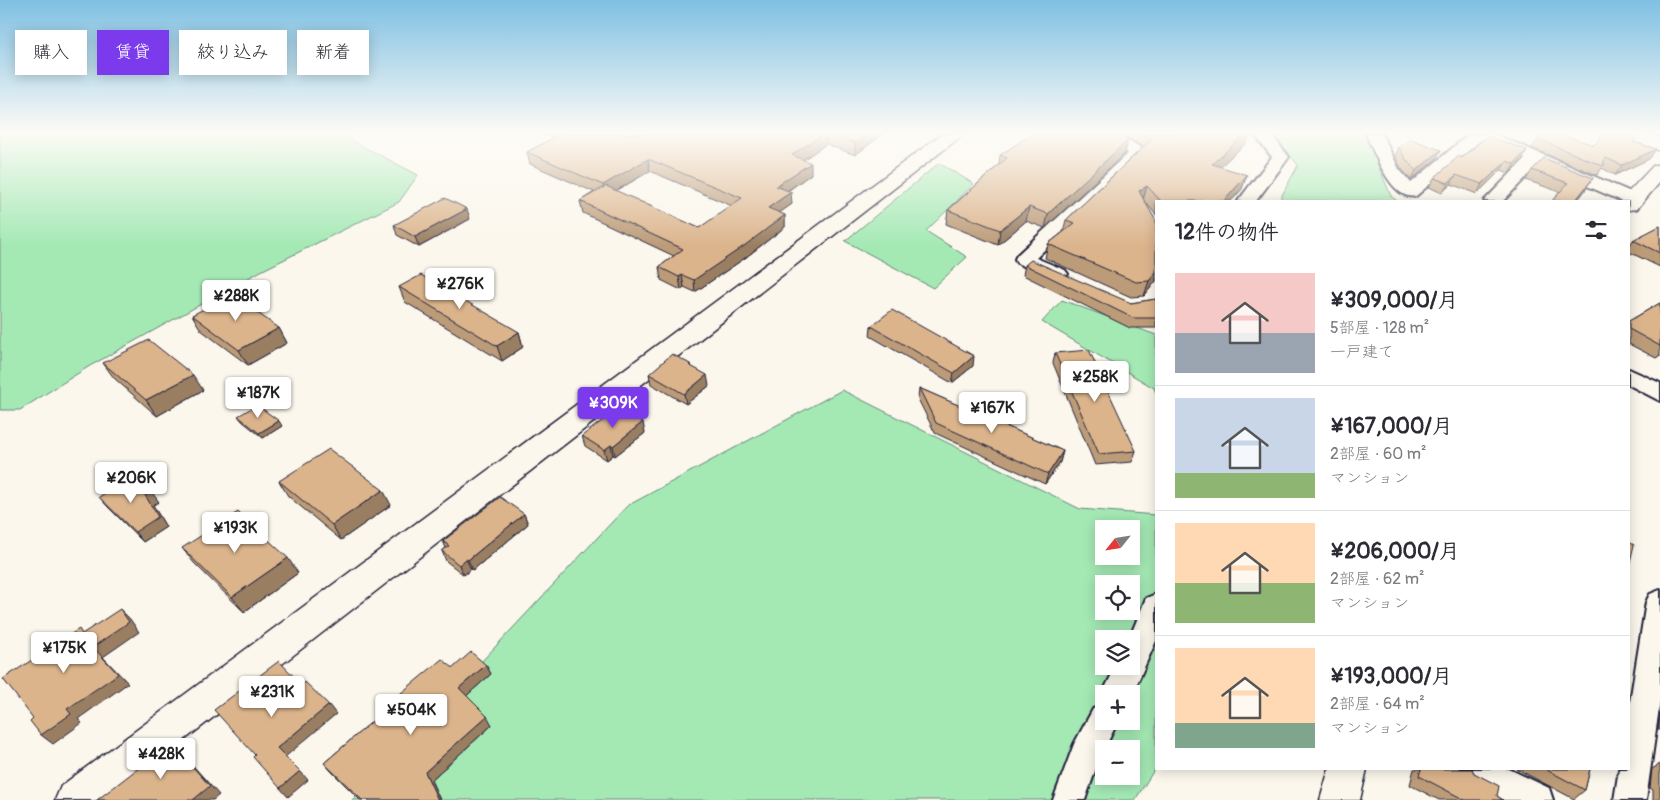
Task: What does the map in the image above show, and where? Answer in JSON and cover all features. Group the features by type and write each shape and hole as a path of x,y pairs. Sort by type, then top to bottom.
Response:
{"street":[{"path":"75,800 907,171"},
{"path":"1076,282 1024,259 1117,171"},
{"path":"1248,200 1270,171"},
{"path":"1391,171 1410,192 1435,171"},
{"path":"1494,200 1523,171"},
{"path":"1565,171 1628,200"},
{"path":"1630,201 1659,171"},
{"path":"1630,377 1660,393"},
{"path":"1630,800 1654,679 1660,602"},
{"path":"1122,685 1132,666 1155,608"},
{"path":"1069,800 1085,755 1098,730"},
{"path":"1340,800 1348,770"},
{"path":"1478,770 1537,800"}],"green space":[{"path":"0,171 411,171 418,175 399,202 259,272 88,367 20,410 0,410"},
{"path":"929,171 953,171 974,184 926,231 967,257 933,288 845,241"},
{"path":"1295,171 1381,171 1391,196 1396,200 1280,200"},
{"path":"1062,300 1155,335 1155,390 1154,388 1042,322"},
{"path":"842,390 1080,509 1155,515 1155,769 1135,800 352,800 627,506"}],"building":[{"path":"572,171 627,171 603,185"},
{"path":"678,171 798,171 776,186 791,192 768,208 785,215 694,280 682,275 679,277 659,267 683,249 580,201 606,186 699,228 742,198"},
{"path":"992,171 1094,171 1048,214 1029,207 1000,230 948,210"},
{"path":"1118,171 1235,171 1247,175 1225,200 1160,200 1147,186 1139,191 1155,219 1155,273 1149,281 1136,282 1048,244 1075,223 1066,220"},
{"path":"1442,171 1496,171 1482,184 1456,175 1448,183 1434,178"},
{"path":"1536,171 1577,171 1593,178 1576,200 1553,200 1568,183"},
{"path":"445,198 467,209 415,237 394,225"},
{"path":"1660,226 1660,253 1633,240"},
{"path":"1031,260 1131,303 1155,299 1155,318 1133,318 1025,265"},
{"path":"421,275 519,332 497,346 399,287"},
{"path":"232,295 279,328 239,350 192,315"},
{"path":"1660,303 1660,346 1630,330 1630,320"},
{"path":"892,310 974,356 954,373 871,326"},
{"path":"149,340 193,375 146,400 103,363"},
{"path":"1089,350 1136,451 1099,454 1055,353"},
{"path":"672,354 707,375 684,394 649,374"},
{"path":"919,388 1063,451 1048,474 936,423"},
{"path":"257,405 279,421 259,433 238,416"},
{"path":"619,408 643,422 613,446 611,445 604,450 582,436"},
{"path":"329,449 383,490 332,525 279,481"},
{"path":"134,476 151,491 145,495 158,517 135,532 99,497"},
{"path":"500,497 524,514 468,560 466,559 459,565 442,551 449,546 443,541"},
{"path":"238,512 288,558 232,597 182,548"},
{"path":"1630,543 1634,545 1630,562"},
{"path":"120,609 129,622 93,647 118,674 67,709 71,714 41,735 30,721 33,718 3,679 79,629 82,634"},
{"path":"471,652 486,665 459,688 487,716 425,772 438,800 362,800 324,763 397,700 395,698 442,659 453,668"},
{"path":"279,661 302,685 305,682 329,705 277,748 300,771 280,788 253,757 255,755 214,710"},
{"path":"171,743 210,786 193,800 97,800"},
{"path":"1421,770 1472,770 1474,773 1499,786 1497,796 1503,800 1465,800 1419,776"},
{"path":"1547,770 1590,770 1585,790"}]}
